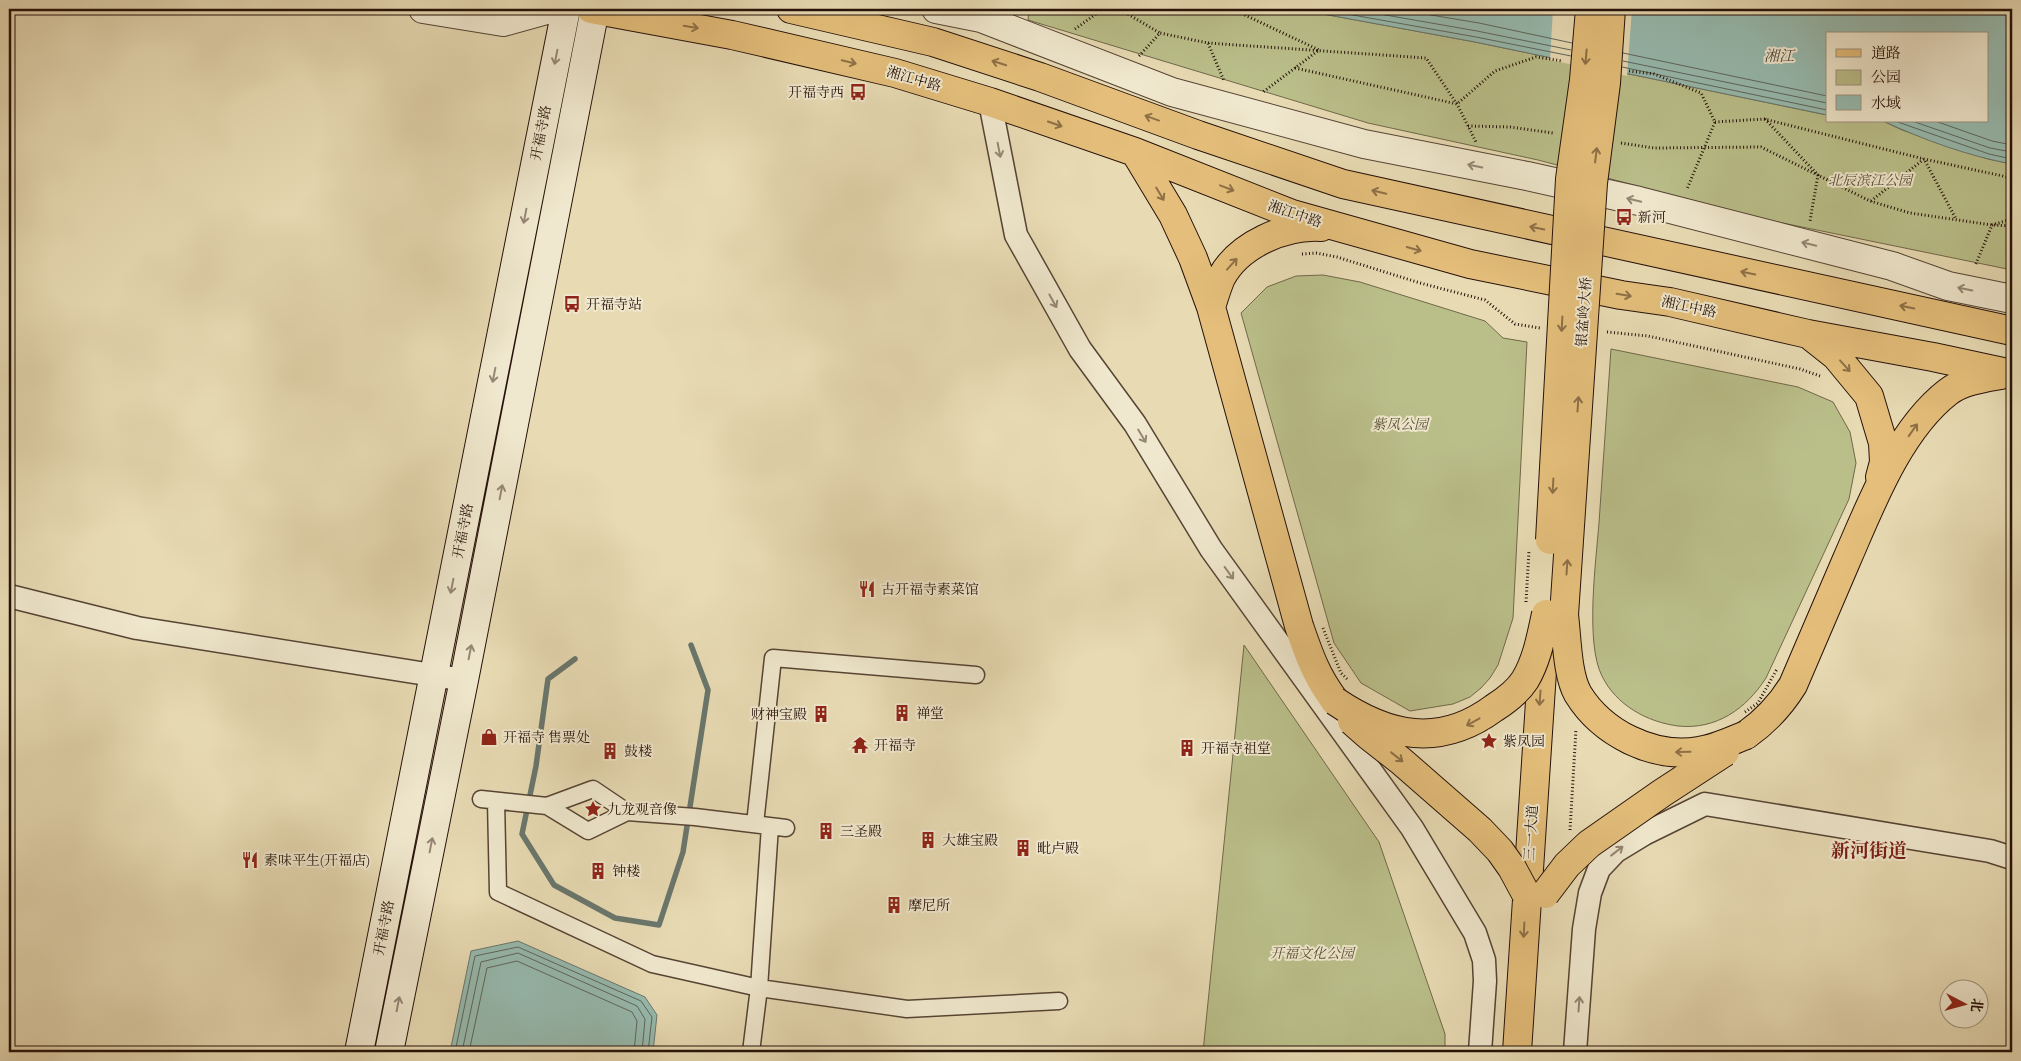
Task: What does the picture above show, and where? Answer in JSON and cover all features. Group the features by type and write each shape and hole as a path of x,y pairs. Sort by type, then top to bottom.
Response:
{"main road":[{"path":"424,9 503,22 550,9"},
{"name":"开福寺路","path":"359,1052 566,9"},
{"path":"389,1052 464,680 594,9"},
{"name":"湘江中路","path":"594,9 732,35 895,73 990,102 1135,152 1292,214 1470,264 1621,295 1670,302 1864,346 1933,357 2011,374"},
{"path":"791,9 933,42 1040,77 1198,135 1343,184 2012,331"},
{"path":"936,9 981,18 1172,92 1364,144 1629,198 1892,266 1948,286 2012,299"},
{"name":"银盆岭大桥","path":"1545,611 1570,179 1584,80 1590,9"},
{"name":"银盆岭大桥","path":"1545,611 1592,183 1606,83 1611,9"},
{"path":"1135,152 1173,215 1193,258 1211,307 1299,626 1311,664 1323,685 1343,693 1355,715 1375,724 1404,732 1445,733 1459,729 1474,722 1507,699 1524,681 1536,658 1545,611"},
{"path":"1211,307 1221,278 1231,263 1259,241 1305,226 1338,228"},
{"path":"1892,266 1971,321"},
{"path":"1808,334 1836,356 1869,396 1883,443 1884,462 1878,486"},
{"path":"1545,611 1578,693 1595,714 1612,729 1645,747 1679,753 1700,751 1744,725 1772,715 1793,685 1878,486 1912,430 1930,406 1950,390 1975,380 2011,374"},
{"name":"三一大道","path":"1536,1052 1536,894 1545,611"},
{"path":"1343,693 1356,725 1401,760 1480,830 1536,894 1590,844 1744,725"},
{"name":"三一大道","path":"1517,1052 1536,894"}],"street":[{"path":"990,102 1016,235 1080,349 1134,424 1211,549 1412,828 1475,933 1484,960 1485,981 1480,1052"},
{"path":"9,596 137,628 464,680"},
{"path":"751,1052 759,988 770,826 773,658 976,675"},
{"path":"547,806 592,789 626,812 695,817 770,826"},
{"path":"626,812 588,831 547,806 495,800 498,892 652,964 759,988 907,1008 1059,1001"},
{"path":"1575,1052 1584,929 1590,893 1599,869 1616,851 1644,834 1705,804 1990,851 2012,858"}],"path":[{"path":"1070,33 1103,9"},
{"path":"1119,9 1160,33 1208,43 1426,58 1457,104 1478,145"},
{"path":"1232,9 1319,50"},
{"path":"1134,62 1160,33"},
{"path":"1208,43 1225,83"},
{"path":"1256,97 1319,50"},
{"path":"1457,104 1495,70 1536,58 1565,62"},
{"path":"1562,58 1562,68"},
{"path":"1295,68 1457,104"},
{"path":"1624,70 1654,74 1702,93 1715,122 1687,189"},
{"path":"1764,119 1818,175"},
{"path":"1715,122 1764,119 1924,159 2012,178"},
{"path":"1468,126 1510,127 1557,135 1557,126"},
{"path":"1616,143 1654,148 1761,147 1870,201 1910,213 1992,225 2012,226"},
{"path":"1870,201 1924,159"},
{"path":"1924,159 1956,219"},
{"path":"1805,243 1818,175"},
{"path":"1992,225 2012,219"},
{"path":"1976,264 1992,225"},
{"path":"1544,325 1544,335"},
{"path":"1602,337 1603,327"},
{"path":"1530,543 1545,611"},
{"path":"1324,628 1341,673 1343,693"},
{"path":"1744,725 1777,669"}],"green space":[{"name":"北辰滨江公园","path":"1029,9 1296,9 1475,42 1826,115 1826,122 1885,122 1902,130 1988,159 2012,164 2012,270 1768,220 1538,160 1368,123 1028,20"},
{"name":"紫凤公园","path":"1323,275 1360,282 1485,321 1503,338 1527,342 1513,618 1498,665 1490,678 1470,697 1453,704 1410,711 1361,683 1334,643 1241,313 1267,287 1296,276"},
{"path":"1611,349 1798,387 1833,402 1850,432 1856,463 1849,499 1766,678 1739,708 1717,721 1705,725 1678,726 1655,721 1644,716 1624,704 1615,695 1602,676 1597,662 1594,644 1593,601"},
{"name":"开福文化公园","path":"1244,645 1379,842 1445,1034 1445,1052 1203,1052"}],"water":[{"name":"湘江","path":"1296,9 2012,9 2012,164 1946,147 1885,122 1988,122 1988,32 1826,32 1826,115 1475,42"},
{"path":"518,941 645,997 657,1015 653,1052 450,1052 471,951"}],"pier":[{"path":"1553,9 1632,9 1627,76 1550,60"}],"waterway":[{"path":"575,659 548,679 536,766 522,834 554,885 615,918 659,925 683,852 708,690 691,645"}],"place":[{"name":"开福寺西","path":"858,92"},
{"name":"新河","path":"1624,217"},
{"name":"开福寺站","path":"572,304"},
{"name":"古开福寺素菜馆","path":"867,589"},
{"name":"禅堂","path":"902,713"},
{"name":"财神宝殿","path":"821,714"},
{"name":"开福寺 售票处","path":"489,737"},
{"name":"紫凤园","path":"1489,741"},
{"name":"开福寺","path":"860,745"},
{"name":"开福寺祖堂","path":"1187,748"},
{"name":"鼓楼","path":"610,751"},
{"name":"九龙观音像","path":"593,809"},
{"name":"三圣殿","path":"826,831"},
{"name":"大雄宝殿","path":"928,840"},
{"name":"毗卢殿","path":"1023,848"},
{"name":"素味平生(开福店)","path":"250,860"},
{"name":"钟楼","path":"598,871"},
{"name":"摩尼所","path":"894,905"}],"district":[{"name":"新河街道","path":"1869,851"}]}
